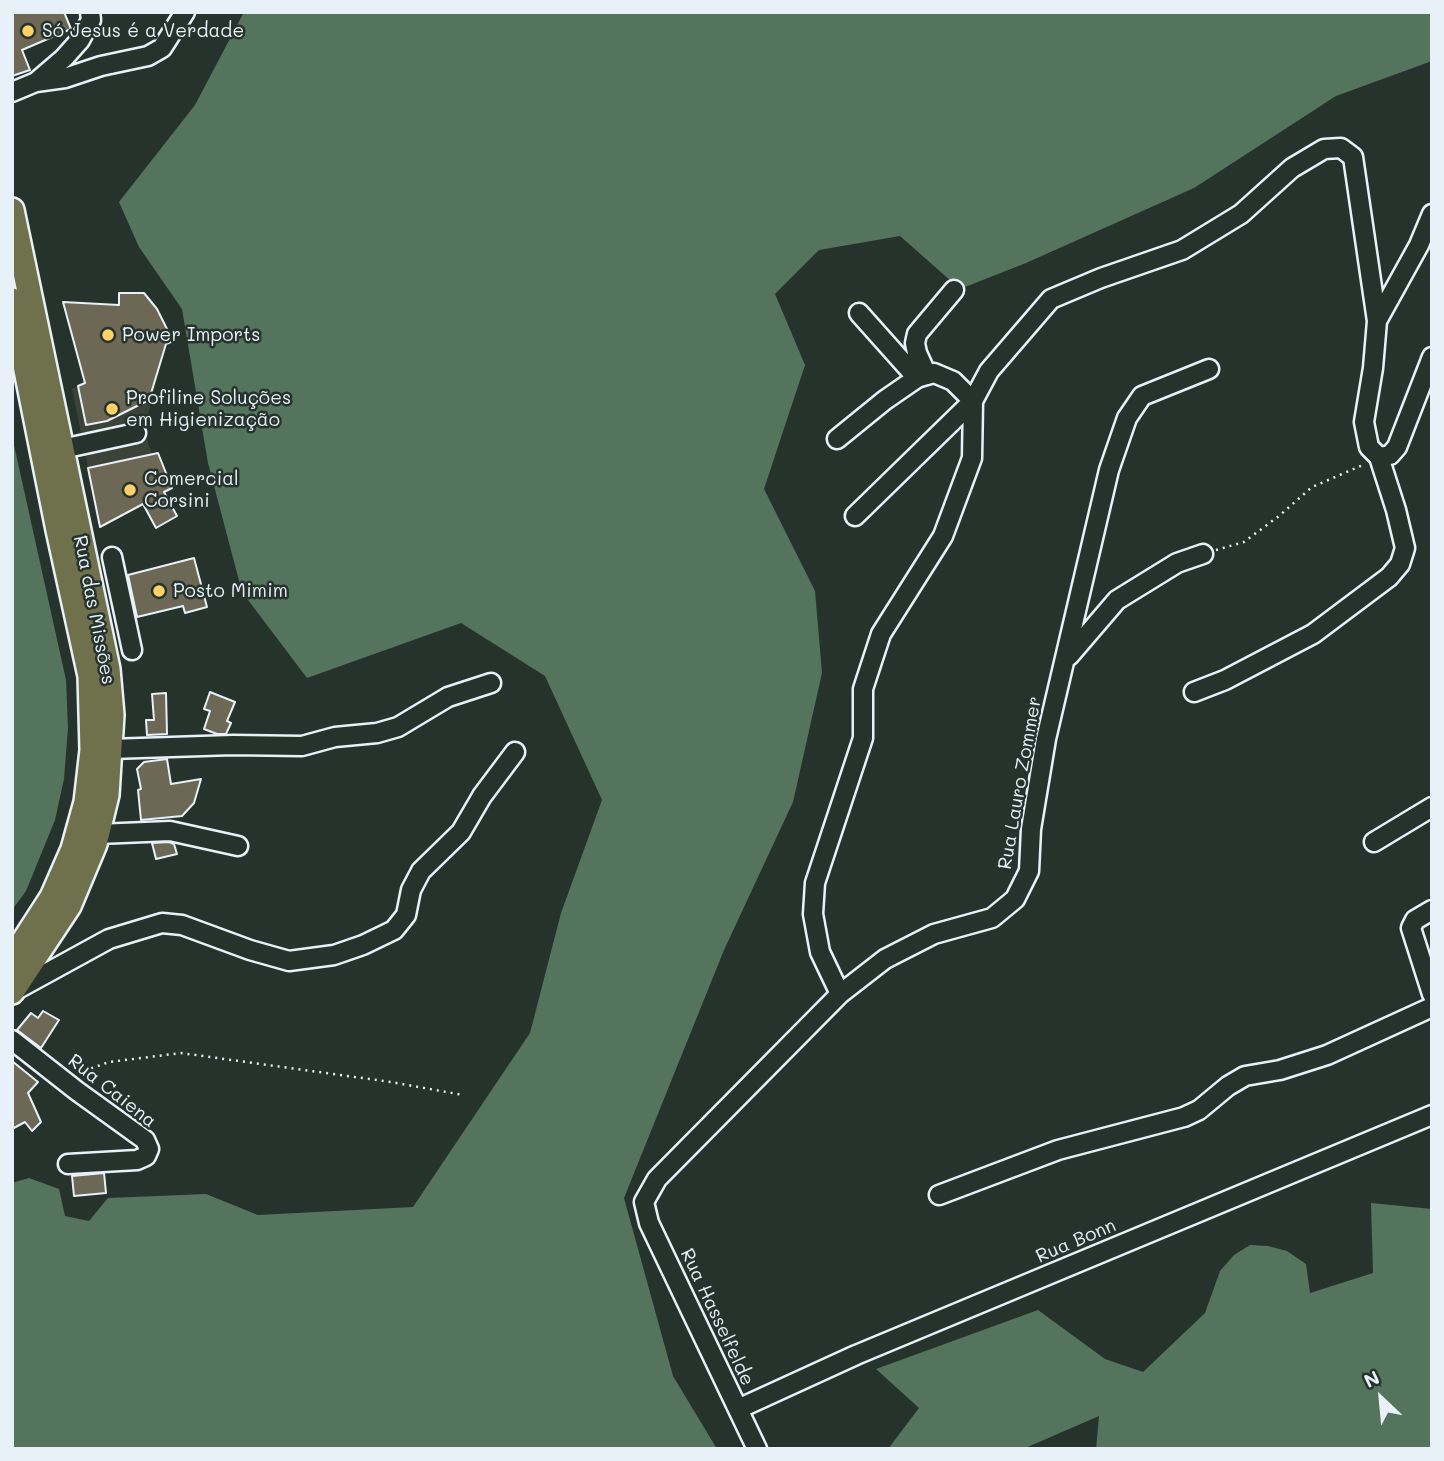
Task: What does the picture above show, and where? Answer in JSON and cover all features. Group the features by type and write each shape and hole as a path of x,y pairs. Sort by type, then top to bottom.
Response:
{"main road":[{"name":"Rua das Missões","path":"12,210 108,670 112,715 107,795 98,834 69,906 12,992"},
{"name":"Rua das Missões","path":"12,300 90,676 92,715 90,778 74,849 52,897 12,959"}],"street":[{"path":"36,82 80,40 90,20 90,12"},
{"path":"12,92 36,82 65,78 101,66 148,56 162,48 184,12"},
{"path":"855,516 973,401 989,371 1051,299 1101,278 1182,250 1241,214 1292,168 1324,149 1341,148 1353,157 1377,321 1364,422 1369,447 1379,457 1405,548 1400,564 1389,577 1313,634 1225,680 1194,692"},
{"path":"1377,321 1419,245 1432,214"},
{"path":"922,376 915,343 917,334 954,290"},
{"path":"859,313 922,376"},
{"path":"1379,457 1390,455 1397,447 1432,357"},
{"name":"Rua Lauro Zommer","path":"644,1202 657,1179 840,994 885,959 934,934 992,918 1015,899 1029,871 1031,829 1046,739 1110,470 1127,418 1142,396 1209,369"},
{"path":"837,439 922,376 934,373 953,382 973,401 972,458 943,536 881,634 863,689 863,738 815,883 813,914 818,939 840,994"},
{"path":"62,449 136,433"},
{"path":"1066,659 1117,600 1177,563 1203,554"},
{"path":"112,557 132,650"},
{"path":"110,749 302,746 335,737 377,733 398,727 448,697 491,683"},
{"path":"12,992 108,939 162,923 182,925 289,961 334,955 363,945 394,930 406,915 411,890 421,871 461,832 482,796 515,752"},
{"path":"1374,842 1432,807"},
{"path":"98,834 170,831 238,846"},
{"path":"1432,909 1415,920 1411,928 1432,994"},
{"path":"939,1195 1058,1150 1184,1117 1199,1110 1245,1076 1280,1070 1327,1055 1432,1007"},
{"name":"Rua Caiena","path":"12,1040 145,1140 149,1149 146,1156 137,1160 68,1164"},
{"name":"Rua Bonn","path":"738,1409 856,1355 1432,1115"},
{"name":"Rua Hasselfelde","path":"644,1202 649,1223 757,1449"}],"path":[{"path":"1203,554 1244,542 1312,487 1379,457"},
{"path":"62,1078 109,1062 181,1053 391,1082 463,1095"}],"shaded area":[{"name":"Profiline Soluções em Higienização","path":"166,344 147,418 146,437 152,454 88,468 72,389"}],"green space":[{"path":"244,12 1432,12 1432,61 1336,96 1194,188 1026,263 960,289 900,236 819,250 775,294 805,365 764,489 815,591 822,673 793,802 724,950 624,1198 673,1376 717,1449 12,1449 12,1183 29,1178 59,1189 65,1216 89,1221 108,1198 206,1194 258,1215 413,1207 530,1033 561,913 602,800 545,676 461,623 307,678 242,592 208,463 182,309 139,247 119,202 195,105"},
{"path":"12,436 66,680 68,728 64,779 55,820 26,891 12,910"},
{"path":"1371,1203 1432,1209 1432,1449 1096,1449 1099,1416 1023,1449 888,1449 919,1408 876,1369 1038,1310 1105,1359 1143,1372 1205,1313 1220,1271 1234,1255 1250,1245 1287,1251 1306,1264 1310,1293 1373,1273"}],"building":[{"path":"12,12 64,12 71,29 22,50 30,70 12,76"},
{"path":"119,293 144,293 157,309 171,342 166,344 149,400 107,421 86,425 78,386 85,383 63,302 119,305"},
{"name":"Comercial Corsini","path":"158,453 172,488 164,492 177,516 156,528 143,504 100,527 88,468"},
{"path":"194,558 207,607 185,613 183,606 137,617 128,575"},
{"path":"210,692 235,702 227,721 231,723 226,734 204,729 210,711 204,709"},
{"path":"166,693 167,734 147,735 146,720 154,720 152,694"},
{"path":"167,759 171,784 201,779 194,803 182,816 141,820 138,790 141,789 137,769 144,762"},
{"path":"152,843 174,844 177,854 156,859"},
{"path":"43,1011 59,1020 41,1048 17,1030 31,1013 38,1018"},
{"path":"12,1061 38,1082 28,1093 41,1122 32,1131 25,1122 12,1129"},
{"path":"104,1173 106,1193 74,1196 72,1176"}],"place":[{"name":"Só Jesus é a Verdade","path":"28,31"},
{"name":"Power Imports","path":"108,335"},
{"name":"Profiline Soluções em Higienização","path":"112,409"},
{"name":"Comercial Corsini","path":"130,490"},
{"name":"Posto Mimim","path":"159,591"}]}
